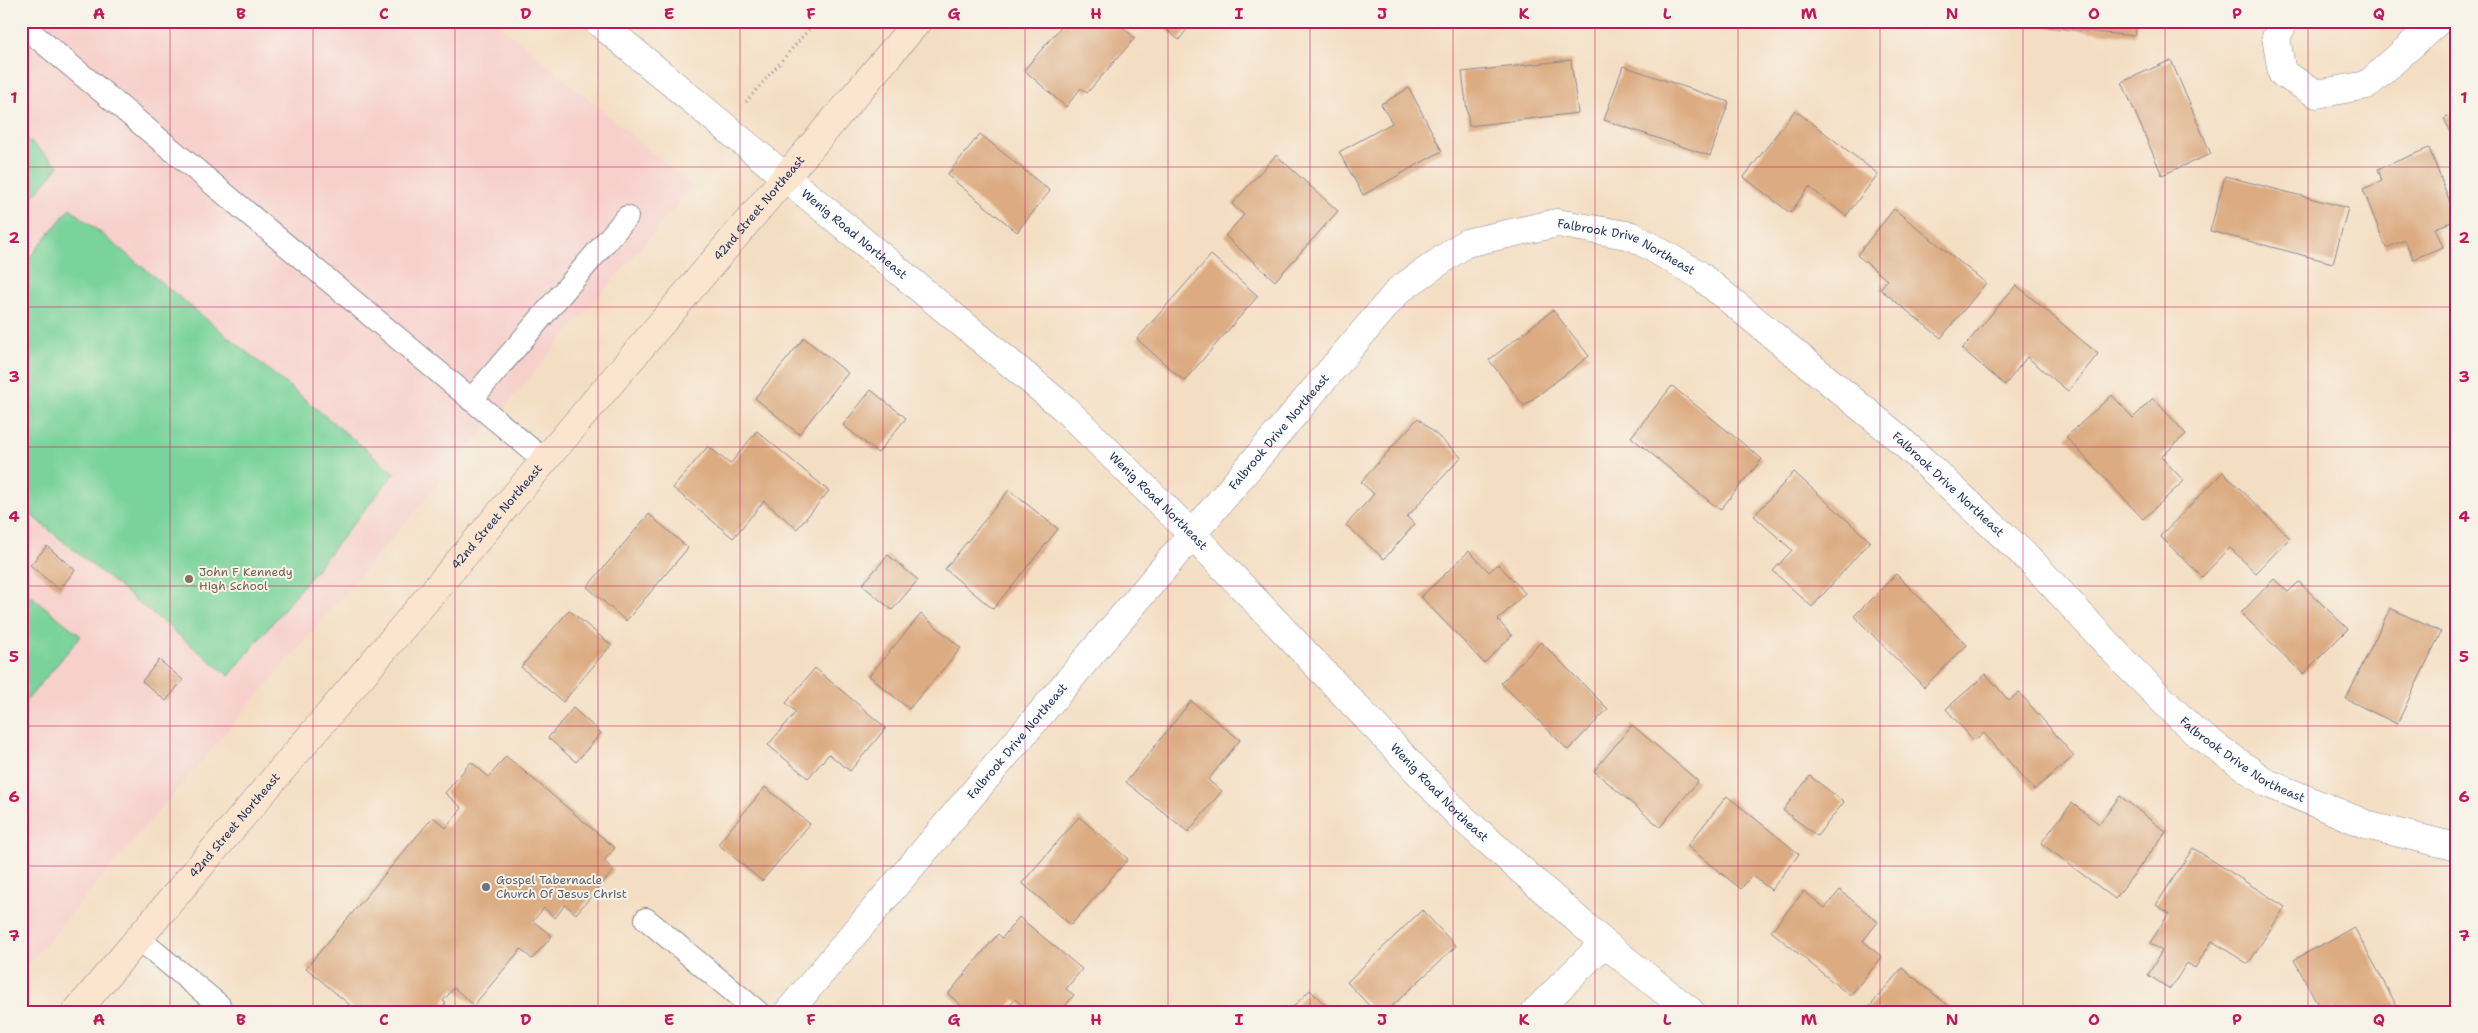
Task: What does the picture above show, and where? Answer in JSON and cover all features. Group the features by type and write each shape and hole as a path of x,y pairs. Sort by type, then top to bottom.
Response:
{"main road":[{"name":"42nd Street Northeast","path":"76,1012 784,176 918,21"}],"street":[{"name":"Wenig Road Northeast","path":"597,21 1063,407 1193,535 1459,814 1604,943 1691,1012"},
{"path":"2285,21 2276,36 2282,73 2317,94 2366,85 2438,21"},
{"name":"Falbrook Drive Northeast","path":"788,1012 1399,290 1466,243 1557,223 1632,236 1698,274 1895,435 2032,562 2126,664 2193,730 2267,782 2370,826 2457,847"},
{"path":"1535,1012 1604,943"}],"lane":[{"path":"21,24 544,460"},
{"path":"471,400 627,217"},
{"path":"646,919 758,1012"},
{"path":"138,938 219,1005 213,1012"}],"path":[{"path":"725,127 816,21"}],"shaded area":[{"name":"John F Kennedy High School","path":"21,21 494,21 693,186 21,972"}],"green space":[{"path":"21,134 59,166 21,210"},
{"path":"70,208 395,473 229,676 21,507 21,268"},
{"path":"21,588 81,636 21,707"}],"building":[{"path":"1066,21 1115,21 1135,38 1087,93 1081,88 1066,107 1024,70"},
{"path":"1156,21 1193,21 1179,40"},
{"path":"2047,21 2137,21 2135,36 2046,27"},
{"path":"1571,60 1578,113 1469,126 1462,72"},
{"path":"2171,60 2211,154 2162,175 2122,82"},
{"path":"1623,66 1729,102 1710,156 1604,120"},
{"path":"1409,88 1442,151 1363,195 1339,152 1392,123 1381,104"},
{"path":"1795,110 1878,174 1846,216 1809,187 1790,213 1744,177"},
{"path":"2457,112 2457,144 2444,119"},
{"path":"980,134 1050,191 1017,232 947,175"},
{"path":"2429,148 2457,220 2435,228 2443,247 2413,259 2405,240 2386,248 2363,189 2382,181 2378,169"},
{"path":"1276,155 1338,211 1275,281 1225,236 1244,215 1232,204"},
{"path":"2225,176 2348,208 2333,263 2210,231"},
{"path":"1894,209 1986,283 1941,338 1880,289 1887,280 1857,255"},
{"path":"1211,255 1258,296 1184,381 1137,339"},
{"path":"2016,285 2098,354 2068,391 2027,357 2005,385 1962,349"},
{"path":"1553,310 1589,356 1524,406 1489,360"},
{"path":"804,338 848,373 799,434 755,398"},
{"path":"1672,386 1762,459 1720,510 1631,437"},
{"path":"871,390 906,418 878,453 843,425"},
{"path":"2112,395 2133,418 2153,398 2186,434 2161,457 2184,481 2143,519 2066,437"},
{"path":"1418,418 1461,457 1407,517 1415,524 1384,559 1346,525 1374,494 1361,482"},
{"path":"757,431 829,491 797,529 764,501 733,538 673,488 708,446 730,464"},
{"path":"1794,472 1870,541 1812,607 1773,571 1792,550 1754,516"},
{"path":"2223,472 2290,538 2256,573 2230,548 2202,577 2160,536"},
{"path":"1009,490 1058,529 993,609 945,569"},
{"path":"649,514 688,548 626,621 587,587"},
{"path":"47,546 75,570 59,590 30,565"},
{"path":"1469,551 1489,572 1498,564 1525,593 1498,620 1512,636 1484,663 1421,597"},
{"path":"888,555 918,580 892,610 862,585"},
{"path":"1896,574 1967,645 1924,687 1854,616"},
{"path":"2274,579 2288,592 2299,582 2348,629 2303,674 2241,613"},
{"path":"2390,608 2441,632 2397,724 2346,699"},
{"path":"569,610 611,645 563,702 521,667"},
{"path":"921,614 961,648 909,709 869,676"},
{"path":"1541,642 1608,709 1568,750 1501,683"},
{"path":"159,660 183,680 166,701 142,681"},
{"path":"815,668 886,728 850,771 829,754 808,778 768,745 796,712 786,703"},
{"path":"1986,674 2009,701 2019,692 2074,756 2034,790 1984,733 1974,741 1946,709"},
{"path":"1191,701 1240,740 1208,780 1222,791 1188,832 1126,782"},
{"path":"573,708 601,733 576,762 548,738"},
{"path":"1632,725 1698,781 1660,827 1594,771"},
{"name":"Gospel Tabernacle Church Of Jesus Christ","path":"506,756 615,848 604,861 614,870 576,914 565,905 555,918 544,908 533,921 552,936 532,959 521,949 474,1005 454,988 443,1001 446,1003 439,1012 358,1012 306,968 433,817 446,828 462,808 445,793 471,762 489,777"},
{"path":"1810,776 1844,802 1817,836 1783,810"},
{"path":"765,787 810,824 762,881 718,844"},
{"path":"1727,796 1799,854 1771,890 1752,875 1741,889 1687,846"},
{"path":"2120,796 2166,832 2115,899 2041,843 2072,803 2099,824"},
{"path":"1079,817 1128,859 1071,925 1022,883"},
{"path":"2193,848 2285,907 2248,964 2212,941 2195,968 2187,963 2170,989 2148,975 2162,951 2150,943 2169,913 2156,905"},
{"path":"1840,890 1878,922 1863,941 1882,957 1850,996 1771,931 1804,891 1825,908"},
{"path":"1422,910 1456,946 1386,1012 1375,1012 1347,982"},
{"path":"1019,917 1082,969 1066,989 1074,995 1060,1012 1030,1012 1015,999 1004,1012 969,1012 948,994 998,934 1002,938"},
{"path":"2354,927 2400,1012 2336,1012 2334,1008 2322,1012 2294,960"},
{"path":"1902,968 1956,1012 1867,1010"},
{"path":"1310,990 1332,1012 1288,1012"}],"place":[{"name":"John F Kennedy High School","path":"189,579"},
{"name":"Gospel Tabernacle Church Of Jesus Christ","path":"486,887"}]}
